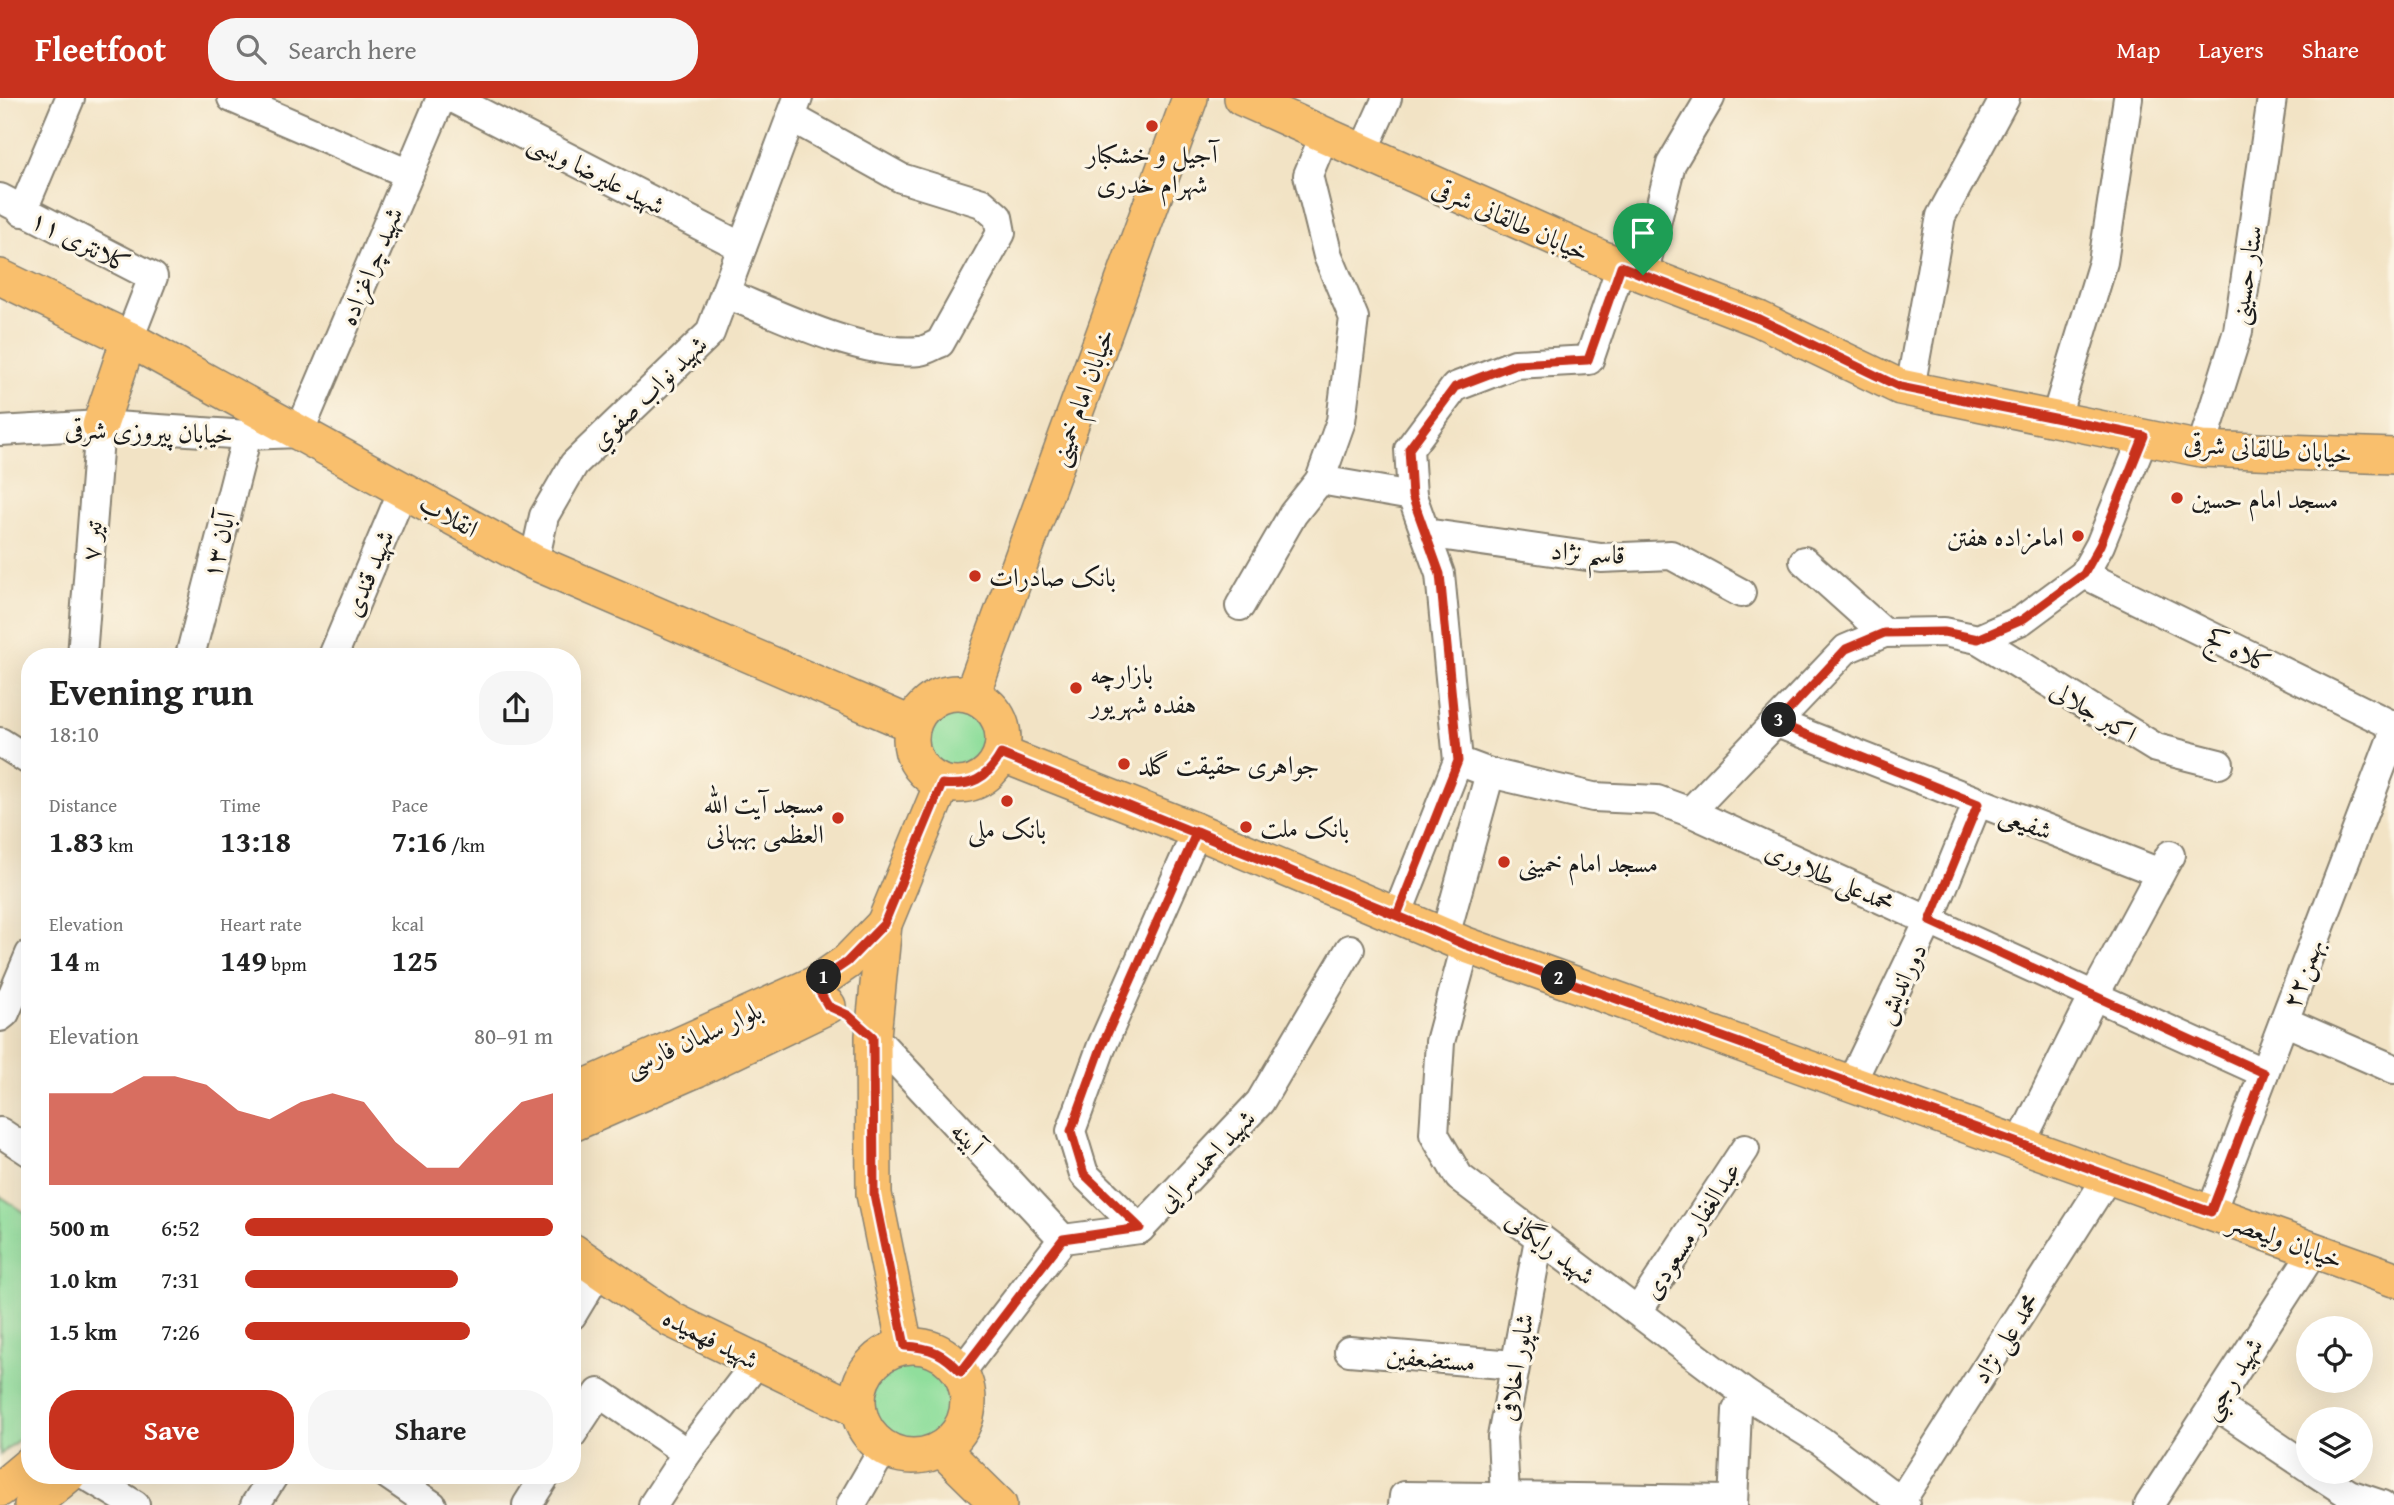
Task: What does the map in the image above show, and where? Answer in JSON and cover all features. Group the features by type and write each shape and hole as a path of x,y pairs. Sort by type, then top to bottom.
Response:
{"main road":[{"name":"خیابان امام خمینی","path":"972,695 1190,98"},
{"name":"خیابان طالقانی شرقی","path":"1242,98 1632,270 1759,319 1900,387 2201,449 2394,456"},
{"name":"انقلاب","path":"0,277 129,340 534,562 913,725"},
{"path":"100,425 129,340"},
{"path":"954,693 972,695 988,704 999,719 1004,736 1001,754 992,770 978,781 960,786 942,784 926,775 915,760 910,743 913,725 922,709 936,697 954,693"},
{"name":"خیابان ولیعصر","path":"1001,754 1197,831 1456,940 2211,1212 2313,1252 2394,1279"},
{"path":"905,1346 874,1194 873,1037 884,924 942,784"},
{"path":"581,1120 697,1069 821,995 847,962 884,924"},
{"path":"821,995 873,1037"},
{"name":"بلوار سلمان فارسی","path":"581,1089 821,995"},
{"name":"شهید فهمیده","path":"585,1261 672,1320 858,1410"},
{"path":"803,1384 834,1374 861,1357 882,1335 898,1309"},
{"path":"905,1346 927,1347 946,1356 961,1372 969,1393 967,1414 958,1434 942,1449 922,1456 900,1455 884,1448 866,1430 858,1410 859,1388 869,1368 885,1354 905,1346"},
{"path":"942,1449 999,1505"},
{"path":"0,1489 21,1472"},
{"path":"33,1505 60,1484"}],"street":[{"name":"کلانتری ۱۱","path":"70,98 11,205 153,277 129,340"},
{"path":"232,98 409,174"},
{"name":"شهید چراغزاده","path":"299,433 441,98"},
{"name":"شهید علیرضا ویسی","path":"452,98 742,247"},
{"path":"1362,153 1387,98"},
{"path":"1397,915 1458,761 1440,574 1412,496 1409,449 1455,387 1515,364 1588,360 1632,270 1671,164 1710,98"},
{"path":"1910,389 1941,216 2005,98"},
{"path":"2056,417 2104,262 2128,98"},
{"name":"ستار حسینی","path":"2201,449 2238,331 2272,98"},
{"path":"725,293 805,326 872,347 922,351 940,342 946,334 1000,233 998,217 982,203 901,178 794,107"},
{"name":"شهید نواب صفوي","path":"534,562 544,516 574,464 710,333 794,107"},
{"path":"1240,606 1280,535 1320,480 1341,421 1354,318 1328,256 1308,175 1324,136"},
{"name":"خیابان پیروزی شرقی","path":"0,431 100,425 247,435 299,433"},
{"name":"۷ تیر","path":"83,648 100,425"},
{"name":"۱۳ آبان","path":"192,648 247,435"},
{"path":"1690,812 1846,649 1884,633 1944,632 1978,639 2022,620 2084,574 2100,545 2144,436"},
{"path":"1320,480 1412,496"},
{"name":"شهید قندی","path":"336,648 403,490"},
{"name":"قاسم نژاد","path":"1425,533 1601,558 1671,555 1741,593"},
{"path":"1804,561 1884,633"},
{"name":"کلاه کج","path":"2084,574 2394,726"},
{"name":"اکبر جلالی","path":"1978,639 2156,748 2219,764"},
{"name":"شفیعی","path":"1777,723 1978,804 2165,864 2094,996"},
{"name":"۲۲بهمن","path":"2211,1212 2394,733"},
{"path":"0,742 21,755"},
{"name":"محمدعلی طلاوری","path":"1458,761 1490,773 1593,797 1657,800 1690,812 2264,1073"},
{"name":"شهید رایگانی","path":"1490,773 1464,873 1440,1042 1434,1134 1459,1177 1747,1395 1821,1441 1903,1503"},
{"name":"دوراندیش","path":"1851,1083 1930,921 1978,804"},
{"path":"1140,1228 1084,1174 1071,1131 1101,1048 1197,831"},
{"path":"1420,861 1464,873"},
{"name":"شهید احمدسرایی","path":"1063,1239 1140,1228 1260,1102 1350,949"},
{"path":"0,1017 5,1013 21,975"},
{"path":"2020,1144 2094,996"},
{"path":"2284,1021 2394,1069"},
{"name":"آبینه","path":"873,1037 1063,1239"},
{"path":"0,1132 21,1146"},
{"name":"عبدالغفار مسعودی","path":"1638,1311 1745,1149"},
{"name":"محمد علی نژاد","path":"1903,1503 2109,1175"},
{"path":"961,1372 1063,1239"},
{"name":"شاپور اخلاقی","path":"1505,1497 1502,1437 1539,1239"},
{"name":"شهید رجبی","path":"2149,1505 2313,1252"},
{"name":"مستضعفین","path":"1349,1351 1514,1365"},
{"path":"659,1503 687,1453 757,1362"},
{"path":"581,1420 598,1393 687,1453"},
{"path":"1403,1505 1404,1496 1733,1502 1737,1410 1747,1395"},
{"path":"2214,1404 2296,1459"},
{"path":"851,1505 884,1448"},
{"path":"58,1505 67,1484"},
{"path":"101,1484 135,1505"},
{"path":"255,1505 268,1484"},
{"path":"401,1484 432,1505"},
{"path":"527,1505 540,1484"},
{"path":"2334,1484 2349,1494 2382,1505"}],"green space":[{"path":"958,700 973,703 986,712 995,725 998,740 995,755 986,768 973,777 958,780 943,777 930,768 921,755 918,740 921,725 930,712 943,703"},
{"path":"0,1196 21,1210 21,1438 0,1455"},
{"path":"905,1360 921,1360 936,1367 947,1378 954,1393 951,1417 942,1430 921,1442 905,1442 890,1435 879,1424 872,1409 872,1393 879,1378 890,1367"}],"place":[{"name":"آجیل و خشکبار شهرام خدری","path":"1152,126"},
{"name":"مسجد امام حسین","path":"2177,498"},
{"name":"امامزاده هفتن","path":"2078,536"},
{"name":"بانک صادرات","path":"975,576"},
{"name":"بازارچه هفده شهریور","path":"1076,688"},
{"name":"جواهری حقیقت گلد","path":"1124,764"},
{"name":"بانک ملی","path":"1007,801"},
{"name":"مسجد آیت الله العظمی بهبهانی","path":"838,818"},
{"name":"بانک ملت","path":"1246,827"},
{"name":"مسجد امام خمینی","path":"1504,862"}],"route":[{"path":"1643,275 1621,266 1588,360 1515,364 1455,387 1409,449 1412,496 1440,574 1458,761 1397,915 1197,831 1001,754 992,770 978,781 960,786 942,784 884,924 847,962 815,984 828,1006 848,1015 873,1037 874,1194 905,1346 927,1347 946,1356 961,1372 1063,1239 1140,1228 1084,1174 1071,1131 1101,1048 1197,831 1466,945 2211,1212 2264,1073 1930,921 1978,804 1777,723 1846,649 1884,633 1944,632 1978,639 2022,620 2084,574 2100,545 2144,436 1900,387 1759,319 1643,275"}]}
